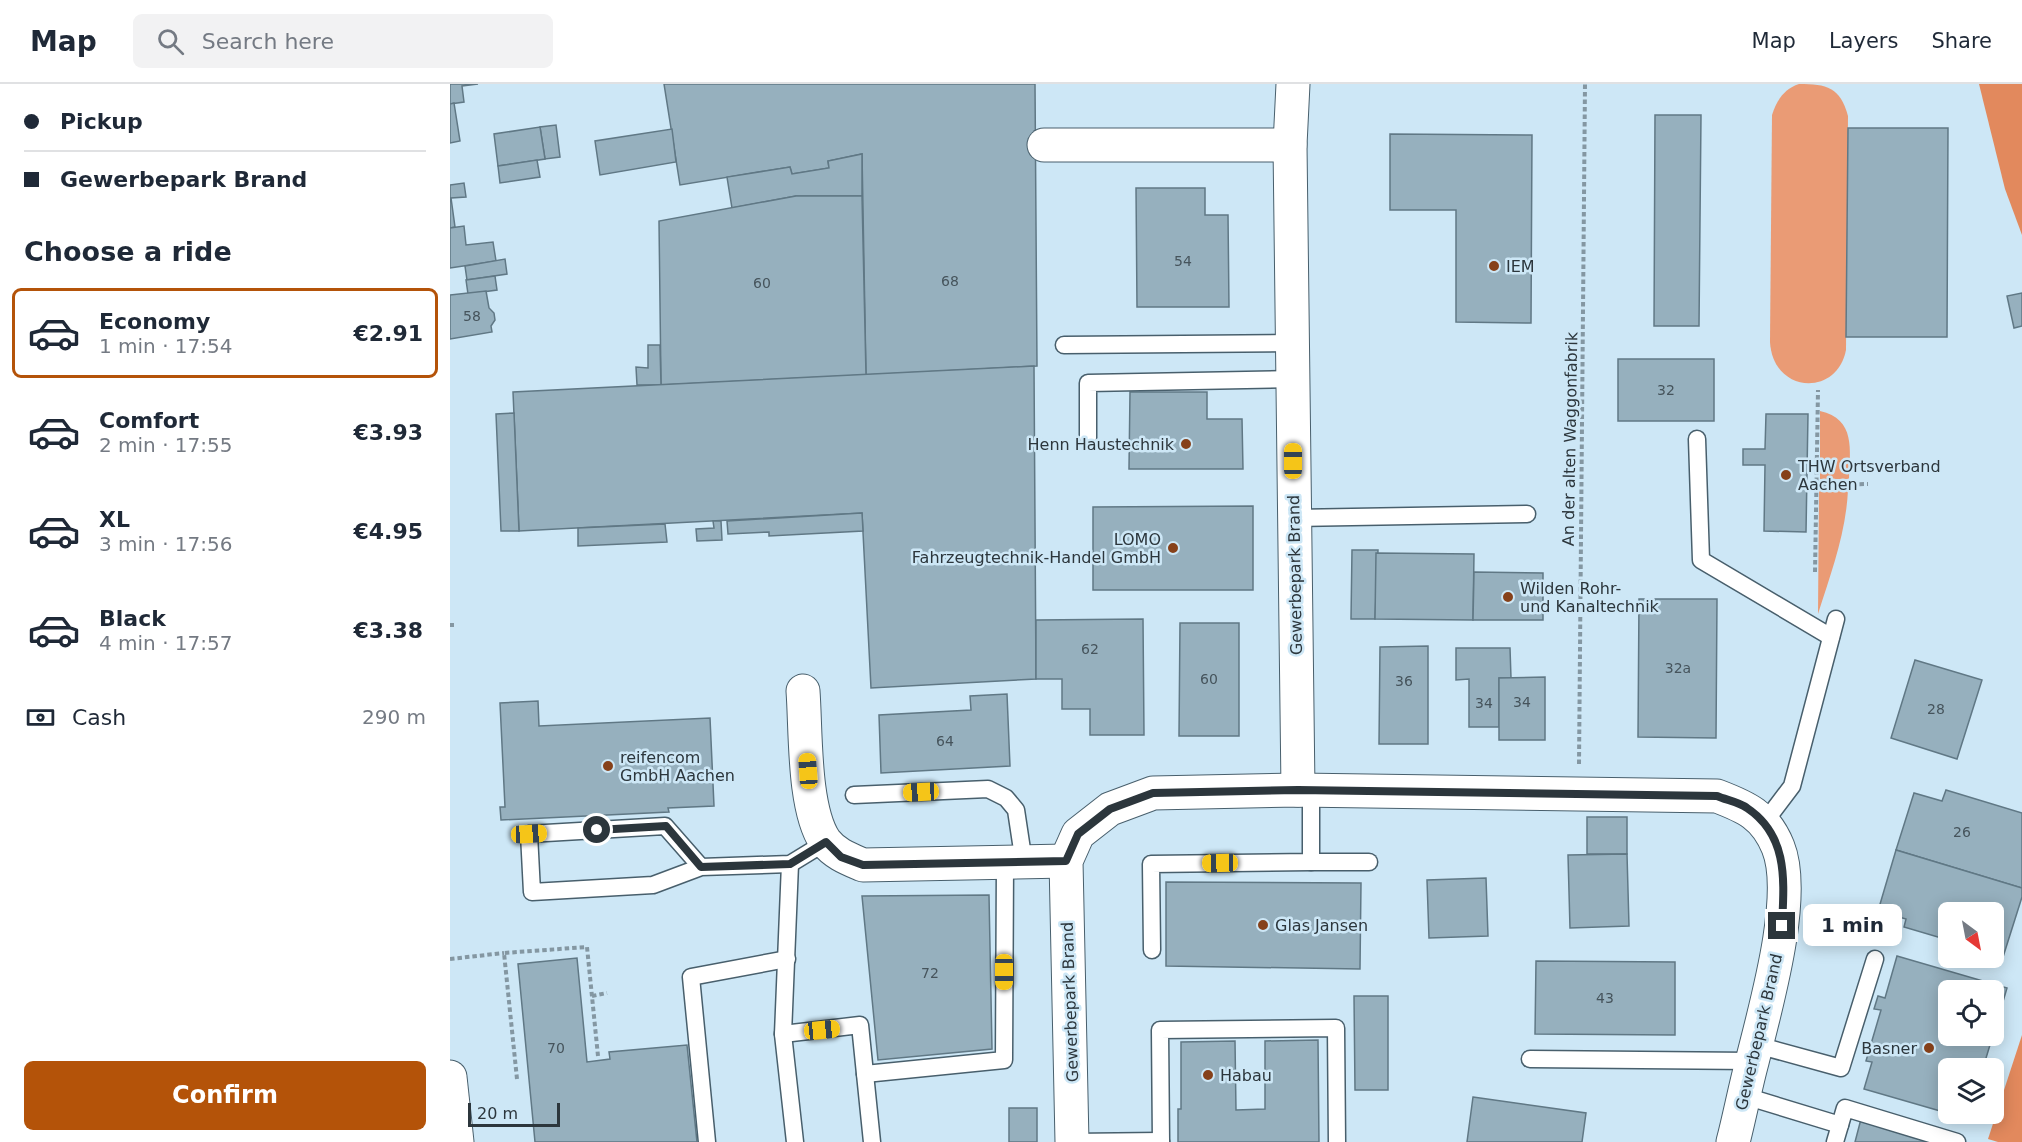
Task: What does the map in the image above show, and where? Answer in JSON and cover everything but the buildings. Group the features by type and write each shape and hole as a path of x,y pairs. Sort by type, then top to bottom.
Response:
{"street":[{"name":"Gewerbepark Brand","path":"1293,84 1290,145 1294,518 1305,790"},
{"path":"1044,146 1290,145"},
{"path":"803,691 810,791 817,824 826,842 841,857 863,865 1066,861"},
{"name":"Gewerbepark Brand","path":"1072,1142 1066,861 1078,834 1110,809 1153,793 1305,790 1717,796 1746,807 1764,823 1777,846 1784,867 1784,890 1782,926 1733,1142"},
{"path":"450,1077 457,1142"}],"lane":[{"path":"1064,345 1292,343"},
{"path":"1088,438 1088,383 1293,379"},
{"path":"1697,439 1701,560 1831,637"},
{"path":"1294,518 1527,514"},
{"path":"1764,823 1792,786 1836,619"},
{"path":"854,795 988,789 1006,798 1016,810 1004,1060 865,1074"},
{"path":"1305,790 1311,862"},
{"path":"701,867 666,826 529,834 532,892 653,885 701,867 790,864 826,842"},
{"path":"1152,950 1151,864 1370,862"},
{"path":"790,864 783,1034 795,1142"},
{"path":"707,1142 691,977 787,959"},
{"path":"1530,1059 1755,1053 1841,1068 1875,959"},
{"path":"783,1034 860,1025 872,1142"},
{"path":"1072,1142 1161,1141 1160,1030 1336,1028 1337,1142"},
{"path":"1745,1096 1840,1125"},
{"path":"1835,1142 1845,1108 1957,1142"}],"path":[{"name":"An der alten Waggonfabrik","path":"1578,795 1586,84"},
{"path":"1815,572 1818,390"},
{"path":"1807,484 1868,484"},
{"path":"450,959 586,947 598,1056"},
{"path":"504,953 517,1079"},
{"path":"592,996 607,993"}],"shaded area":[{"path":"1799,84 1825,86 1831,89 1841,99 1848,116 1846,350 1840,365 1831,376 1819,382 1806,383 1793,380 1782,372 1774,359 1770,342 1772,115 1782,96"},
{"path":"1979,84 2022,84 2022,235 2005,189"},
{"path":"1820,411 1832,415 1845,428 1850,447 1849,479 1820,479"},
{"path":"1819,490 1848,490 1841,537 1818,614"},
{"path":"2022,1035 2022,1142 1998,1142 1988,1139 1993,1124 2004,1124 2004,1090"}],"place":[{"name":"IEM","path":"1494,266"},
{"name":"Henn Haustechnik","path":"1186,444"},
{"name":"THW Ortsverband Aachen","path":"1786,475"},
{"name":"LOMO Fahrzeugtechnik-Handel GmbH","path":"1173,548"},
{"name":"Wilden Rohr- und Kanaltechnik","path":"1508,597"},
{"name":"reifencom GmbH Aachen","path":"608,766"},
{"name":"Glas Jansen","path":"1263,925"},
{"name":"Basner","path":"1929,1048"},
{"name":"Habau","path":"1208,1075"}],"route":[{"path":"597,830 666,826 701,867 790,864 826,842 841,857 863,865 1066,861 1078,834 1110,809 1153,793 1298,790 1717,796 1746,807 1764,823 1777,846 1784,867 1782,926"}]}
